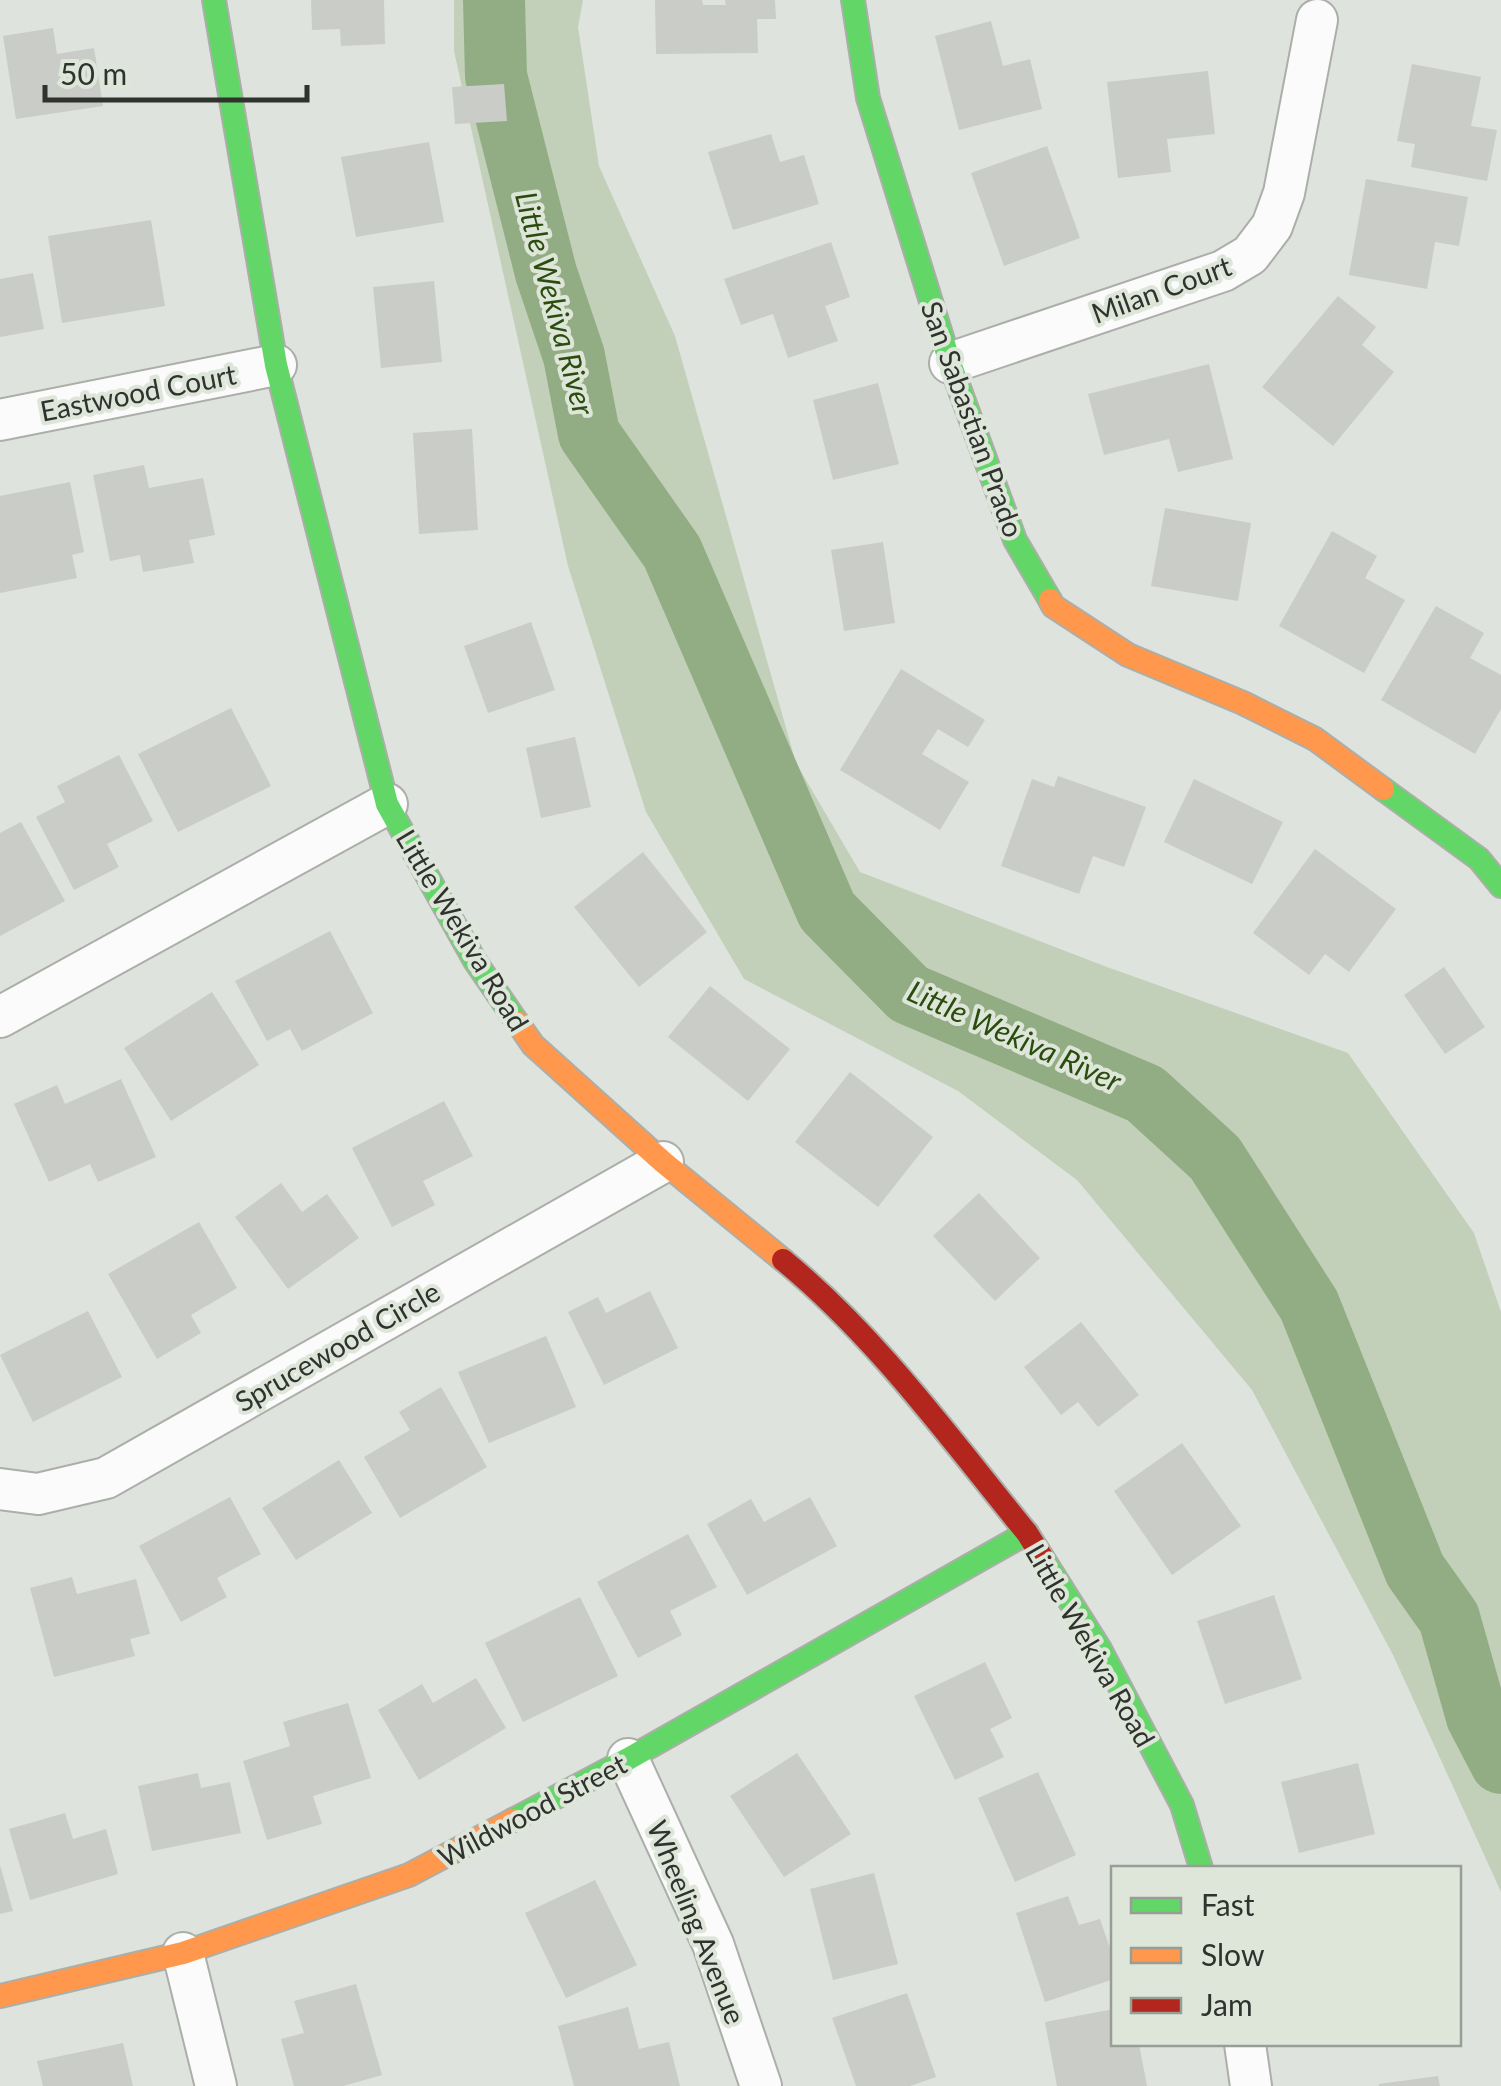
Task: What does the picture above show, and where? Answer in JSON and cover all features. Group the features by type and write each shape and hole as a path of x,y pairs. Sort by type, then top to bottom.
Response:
{"street":[{"name":"Little Wekiva Road","path":"214,0 276,365 387,804 475,962 533,1045 663,1162 804,1277 897,1374 1026,1533 1100,1649 1182,1805 1200,1866"},
{"name":"San Sabastian Prado","path":"853,0 868,98 950,363 1015,540 1053,606 1128,655 1243,702 1316,739 1494,861"},
{"name":"Milan Court","path":"950,363 1222,271 1250,255 1272,226 1284,193 1317,20"},
{"name":"Eastwood Court","path":"0,420 276,365"},
{"path":"0,1017 387,804"},
{"name":"Sprucewood Circle","path":"0,1489 38,1494 106,1478 663,1162"},
{"name":"Wildwood Street","path":"0,1996 183,1953 409,1875 628,1759 1026,1533"},
{"name":"Wheeling Avenue","path":"628,1759 712,1944 761,2086"},
{"path":"183,1953 216,2086"},
{"path":"1245,2046 1250,2086"}],"green space":[{"path":"454,0 583,0 578,27 599,166 675,336 796,763 860,872 1107,967 1348,1053 1474,1233 1501,1312 1501,1892 1393,1655 1252,1390 1077,1180 958,1091 744,979 646,812 568,566 454,51"}],"building":[{"path":"311,0 384,0 385,44 341,46 340,29 312,30"},
{"path":"655,0 702,0 703,5 726,5 725,0 775,0 776,19 757,19 758,53 656,54"},
{"path":"991,21 1003,66 1030,59 1042,109 959,130 935,36"},
{"path":"53,28 57,54 94,48 103,106 16,119 3,36"},
{"path":"1412,64 1481,77 1471,126 1497,130 1487,181 1411,167 1415,144 1397,141"},
{"path":"1208,71 1215,134 1167,139 1171,172 1118,178 1107,82"},
{"path":"504,84 507,121 455,124 452,87"},
{"path":"771,134 780,162 804,155 819,204 733,230 708,152"},
{"path":"429,142 444,222 356,237 341,157"},
{"path":"1047,146 1080,238 1004,266 971,173"},
{"path":"1366,179 1468,197 1459,246 1435,242 1427,289 1349,275"},
{"path":"151,220 165,306 62,323 48,236"},
{"path":"831,242 850,297 825,306 838,341 788,358 773,314 741,325 724,279"},
{"path":"33,273 44,329 0,337 0,279"},
{"path":"434,281 442,362 381,368 373,287"},
{"path":"1338,296 1376,327 1362,345 1394,372 1333,446 1262,387"},
{"path":"1209,364 1233,459 1178,472 1169,439 1104,455 1088,394"},
{"path":"878,383 899,464 833,480 813,400"},
{"path":"472,429 478,530 419,534 413,433"},
{"path":"144,465 149,488 203,478 215,535 189,540 194,563 143,572 140,555 110,561 93,475"},
{"path":"70,482 84,552 72,555 77,578 0,593 0,496"},
{"path":"1165,508 1251,523 1238,601 1151,586"},
{"path":"1332,531 1377,556 1365,578 1405,600 1364,673 1279,626"},
{"path":"883,542 895,623 844,631 831,550"},
{"path":"1436,606 1484,633 1470,658 1501,675 1501,709 1475,754 1381,700"},
{"path":"531,622 555,690 488,713 464,646"},
{"path":"901,669 985,720 968,747 938,729 922,754 969,782 940,830 840,770"},
{"path":"231,708 271,786 178,832 138,754"},
{"path":"575,737 591,807 541,818 526,748"},
{"path":"119,755 153,821 107,844 119,867 74,890 36,817 65,802 57,786"},
{"path":"1058,776 1146,807 1124,867 1093,856 1079,894 1001,866 1032,779 1054,787"},
{"path":"1194,779 1283,822 1252,884 1164,842"},
{"path":"21,822 65,901 0,936 0,833"},
{"path":"1315,849 1396,909 1349,972 1325,954 1309,975 1253,933"},
{"path":"643,852 707,932 639,987 574,907"},
{"path":"330,931 373,1013 302,1051 290,1029 267,1041 235,981"},
{"path":"1444,967 1485,1027 1445,1054 1404,995"},
{"path":"710,986 790,1049 748,1101 668,1037"},
{"path":"212,992 259,1065 171,1121 124,1048"},
{"path":"850,1072 933,1137 878,1207 795,1142"},
{"path":"121,1079 156,1157 98,1182 90,1164 49,1182 14,1104 57,1085 65,1104"},
{"path":"444,1101 473,1156 423,1181 435,1205 392,1227 352,1148"},
{"path":"281,1183 302,1212 327,1194 359,1238 288,1289 235,1217"},
{"path":"979,1193 1040,1258 995,1301 933,1236"},
{"path":"199,1222 237,1288 191,1315 201,1333 157,1359 108,1274"},
{"path":"650,1291 678,1348 604,1385 568,1312 598,1297 606,1313"},
{"path":"88,1311 122,1377 33,1422 0,1355"},
{"path":"1081,1322 1139,1395 1098,1427 1078,1402 1061,1415 1024,1367"},
{"path":"546,1336 576,1407 489,1443 458,1372"},
{"path":"441,1387 487,1467 400,1518 364,1457 410,1430 399,1412"},
{"path":"1182,1443 1241,1526 1172,1575 1114,1491"},
{"path":"339,1460 372,1513 296,1560 262,1508"},
{"path":"230,1497 261,1554 217,1578 227,1597 181,1622 139,1546"},
{"path":"810,1497 837,1546 747,1595 707,1524 751,1499 764,1522"},
{"path":"688,1534 717,1587 670,1611 682,1635 638,1658 597,1582"},
{"path":"72,1577 77,1594 136,1579 150,1634 130,1639 135,1656 54,1677 30,1588"},
{"path":"1274,1595 1302,1679 1225,1704 1197,1621"},
{"path":"580,1597 618,1676 523,1722 485,1643"},
{"path":"985,1662 1012,1718 990,1729 1004,1757 955,1780 914,1696"},
{"path":"476,1678 506,1728 419,1780 378,1710 422,1684 433,1703"},
{"path":"348,1703 371,1778 313,1796 322,1824 267,1840 243,1761 290,1746 283,1722"},
{"path":"797,1753 851,1834 784,1877 730,1796"},
{"path":"1358,1763 1375,1834 1299,1853 1281,1782"},
{"path":"1038,1772 1076,1855 1015,1882 978,1798"},
{"path":"198,1773 201,1788 230,1782 241,1833 152,1851 138,1786"},
{"path":"65,1813 73,1839 106,1829 118,1874 30,1900 9,1829"},
{"path":"0,1865 13,1911 0,1914"},
{"path":"874,1873 898,1964 833,1980 810,1889"},
{"path":"595,1880 637,1965 566,1998 525,1913"},
{"path":"1068,1896 1079,1925 1100,1919 1111,1951 1111,1980 1045,2002 1016,1913"},
{"path":"356,1984 382,2075 343,2086 294,2086 281,2039 304,2033 294,2001"},
{"path":"907,1993 936,2077 910,2086 856,2086 832,2018"},
{"path":"628,2007 639,2049 669,2042 680,2086 574,2086 558,2026"},
{"path":"1111,2010 1111,2046 1139,2046 1147,2086 1057,2086 1045,2022"},
{"path":"123,2043 133,2086 43,2086 37,2061"},
{"path":"1438,2076 1440,2086 1379,2086 1379,2084"}],"waterway":[{"name":"Little Wekiva River","path":"494,0 496,76 546,273 574,356 589,434 672,552 827,911 909,994 1145,1094 1215,1158 1309,1305 1415,1570 1449,1618 1477,1717 1501,1763"}],"traffic: fast":[{"path":"214,0 276,365 387,804 475,961 517,1022"},
{"path":"853,0 868,98 950,363 1015,540 1050,600"},
{"path":"1383,789 1479,859 1501,886"},
{"path":"513,1820 1027,1533"},
{"path":"1042,1557 1100,1649 1182,1805 1200,1866"}],"traffic: slow":[{"path":"1050,600 1053,606 1128,655 1243,703 1315,739 1383,789"},
{"path":"517,1022 533,1045 663,1162 783,1260"},
{"path":"0,1996 183,1953 409,1875 513,1820"}],"traffic: jam":[{"path":"783,1260 881,1356 1027,1533 1042,1557"}]}
